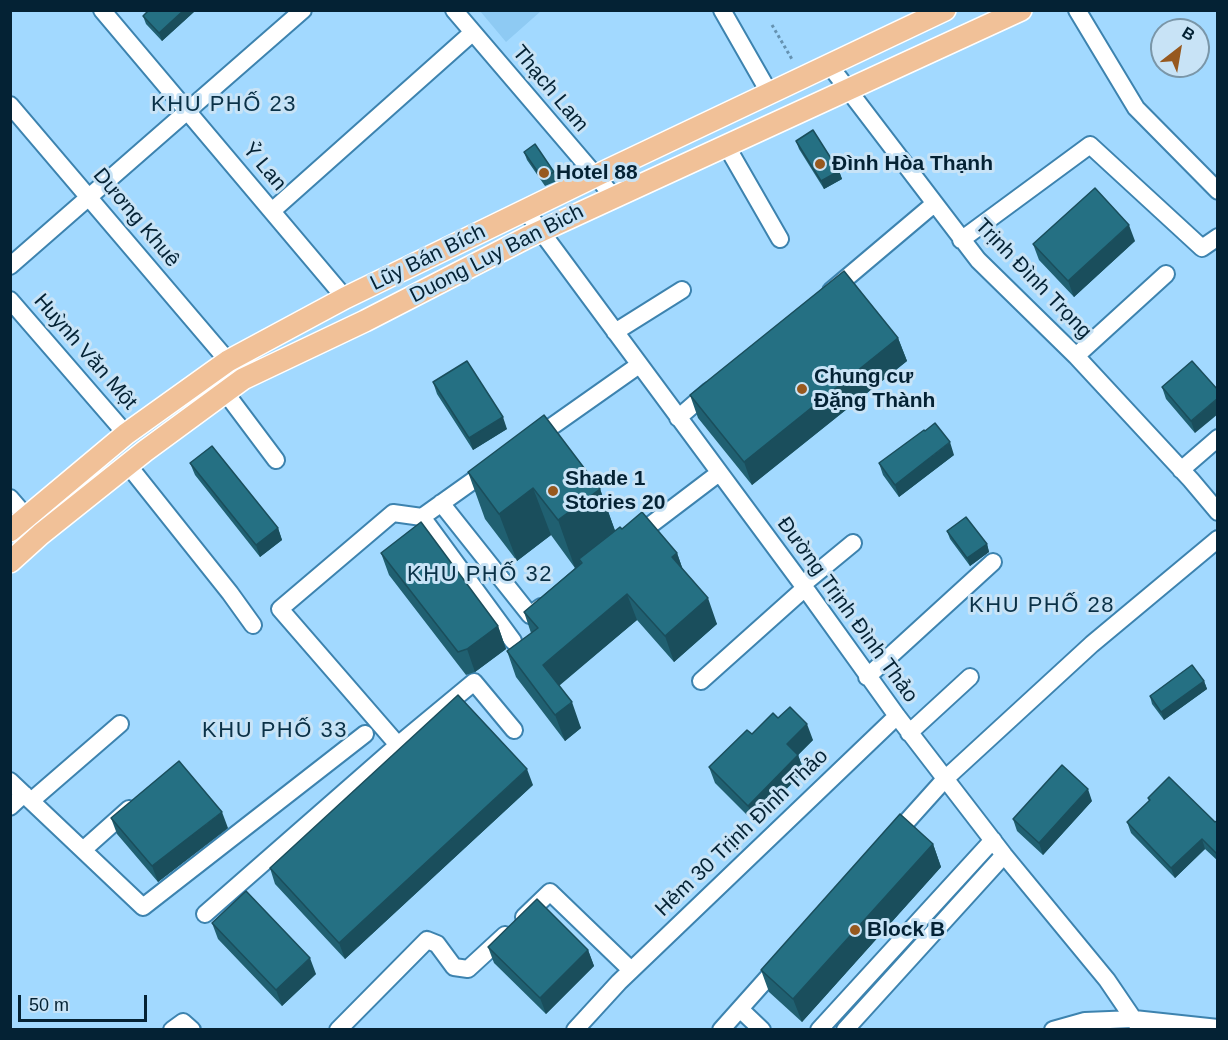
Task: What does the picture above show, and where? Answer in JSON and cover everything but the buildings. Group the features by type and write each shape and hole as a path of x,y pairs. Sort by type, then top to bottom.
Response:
{"main road":[{"name":"Lũy Bán Bích","path":"10,531 126,434 228,361 345,298 595,176 945,10"},
{"name":"Duong Luy Ban Bich","path":"10,562 41,534 128,465 243,380 365,321 539,231 1021,10"}],"street":[{"name":"Ỷ Lan","path":"102,10 345,298"},
{"name":"Thạch Lam","path":"454,10 613,196"},
{"path":"723,10 770,94"},
{"path":"1077,10 1136,108 1218,191"},
{"path":"10,266 188,111 292,14"},
{"path":"272,211 472,33"},
{"name":"Trịnh Đình Trọng","path":"830,66 978,260 1076,356 1218,512"},
{"name":"Dương Khuê","path":"10,105 228,361"},
{"path":"726,145 780,238"},
{"path":"962,240 1090,145 1202,248 1218,237"},
{"path":"821,299 934,204"},
{"name":"Đường Trịnh Đình Thảo","path":"526,211 804,586 909,733 1004,855 1107,980 1137,1024"},
{"path":"1076,356 1166,274"},
{"path":"615,332 682,290"},
{"name":"Huỳnh Văn Một","path":"10,300 126,434"},
{"path":"531,429 637,362"},
{"path":"520,448 637,362"},
{"path":"678,418 721,382"},
{"path":"225,392 276,460"},
{"path":"1181,470 1218,438"},
{"path":"398,745 280,609 393,513 422,517 500,462"},
{"path":"128,465 253,625"},
{"path":"622,546 719,473"},
{"path":"10,498 41,534"},
{"path":"441,503 530,615 558,595"},
{"path":"422,517 513,641"},
{"path":"880,852 945,779 1092,644 1218,538"},
{"path":"701,681 853,543"},
{"path":"867,677 993,562"},
{"path":"909,733 970,677"},
{"path":"205,914 398,745 474,682 514,730"},
{"name":"Hẻm 30 Trịnh Đình Thảo","path":"575,1029 625,976 897,716"},
{"path":"10,807 27,797 120,724"},
{"path":"10,781 143,907 365,734"},
{"path":"83,850 143,797"},
{"path":"819,1029 993,840"},
{"path":"844,1029 1004,855"},
{"path":"338,1029 427,940 437,944 454,967 468,969 550,892 625,976"},
{"path":"721,1029 786,956"},
{"path":"740,1009 762,1029"},
{"path":"1053,1029 1085,1021 1218,1028"},
{"path":"172,1029 183,1022 192,1029"}],"path":[{"path":"772,25 803,78"}],"shaded area":[{"path":"480,11 541,11 506,42"}],"place":[{"name":"Đình Hòa Thạnh","path":"820,164"},
{"name":"Hotel 88","path":"544,173"},
{"name":"Chung cư Đặng Thành","path":"802,389"},
{"name":"Shade 1 Stories 20","path":"553,491"},
{"name":"Block B","path":"855,930"}],"district":[{"name":"KHU PHỐ 23","path":"224,105"},
{"name":"KHU PHỐ 32","path":"480,575"},
{"name":"KHU PHỐ 28","path":"1042,606"},
{"name":"KHU PHỐ 33","path":"275,731"}]}
